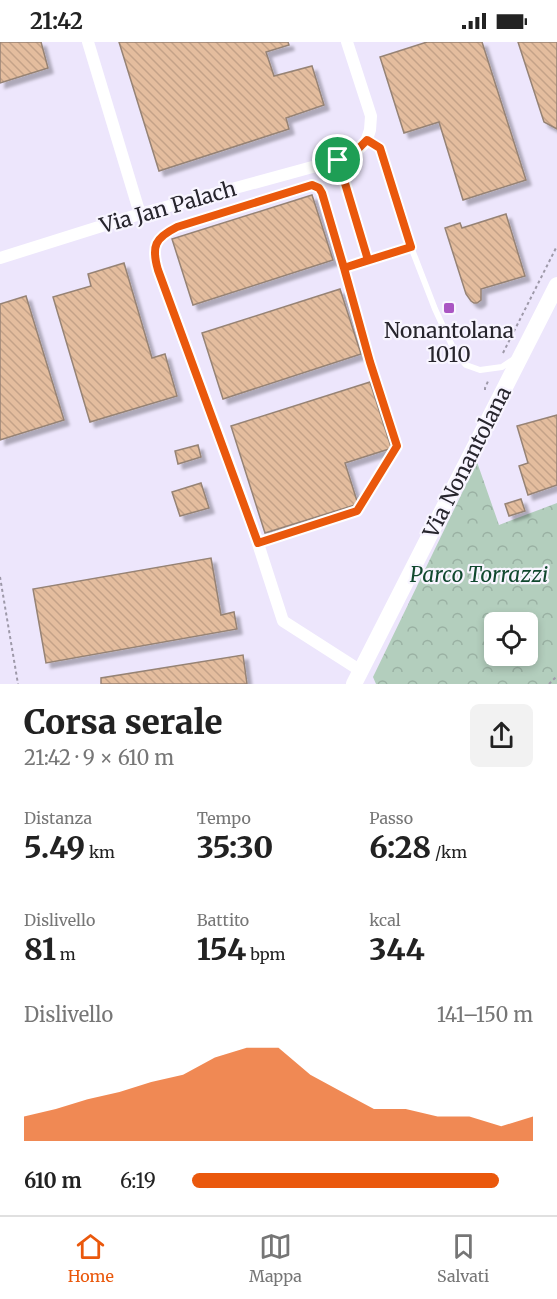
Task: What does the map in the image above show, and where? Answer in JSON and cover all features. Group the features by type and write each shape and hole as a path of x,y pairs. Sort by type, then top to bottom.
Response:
{"main road":[{"name":"Via Nonantolana","path":"357,678 557,285"}],"street":[{"path":"87,42 140,214"},
{"path":"347,42 371,116 367,140"},
{"name":"Via Jan Palach","path":"0,258 140,214 338,160 354,153 367,140"},
{"name":"Via Nonantolana","path":"158,270 258,543 283,621 357,678"}],"lane":[{"path":"367,140 380,148 411,247 435,309 455,352 466,365 480,370 502,367 522,354"},
{"path":"338,160 368,260"},
{"path":"158,270 154,259 155,246 166,233 177,227 312,185 319,188 322,193 370,362 397,446 357,511 258,543"},
{"path":"344,268 411,247"}],"path":[{"path":"0,577 18,684"},
{"path":"549,684 557,676"}],"green space":[{"name":"Parco Torrazzi","path":"477,462 499,525 557,503 557,684 376,684 373,677"}],"building":[{"path":"0,42 41,42 48,68 0,83"},
{"path":"119,42 288,42 289,45 266,52 274,76 312,66 324,105 286,118 289,129 159,171"},
{"path":"427,42 482,42 526,180 463,200 439,122 404,133 380,57"},
{"path":"518,42 557,42 557,129 544,122"},
{"path":"312,195 333,260 193,305 172,239"},
{"path":"506,214 525,276 481,289 481,300 474,303 466,294 445,228 460,223 462,228"},
{"path":"124,263 152,358 165,354 177,396 90,422 53,297 91,286 88,274"},
{"path":"340,289 361,354 223,399 202,333"},
{"path":"26,296 64,420 0,440 0,304"},
{"path":"370,382 391,447 345,463 357,501 355,505 265,533 231,426"},
{"path":"557,415 557,485 528,495 519,466 528,463 517,426"},
{"path":"198,445 201,457 178,464 175,451"},
{"path":"201,483 209,508 180,516 172,492"},
{"path":"521,499 525,511 509,516 505,504"},
{"path":"211,558 221,615 234,612 237,629 46,663 33,589"},
{"path":"243,655 247,684 101,684 101,678"}],"place":[{"name":"Nonantolana 1010","path":"449,308"}],"route":[{"path":"338,160 354,153 367,140 380,148 411,247 344,268 370,362 397,446 357,511 258,543 154,259 155,246 166,233 177,227 312,185 319,188 322,193 344,268 368,260 338,160"}]}
